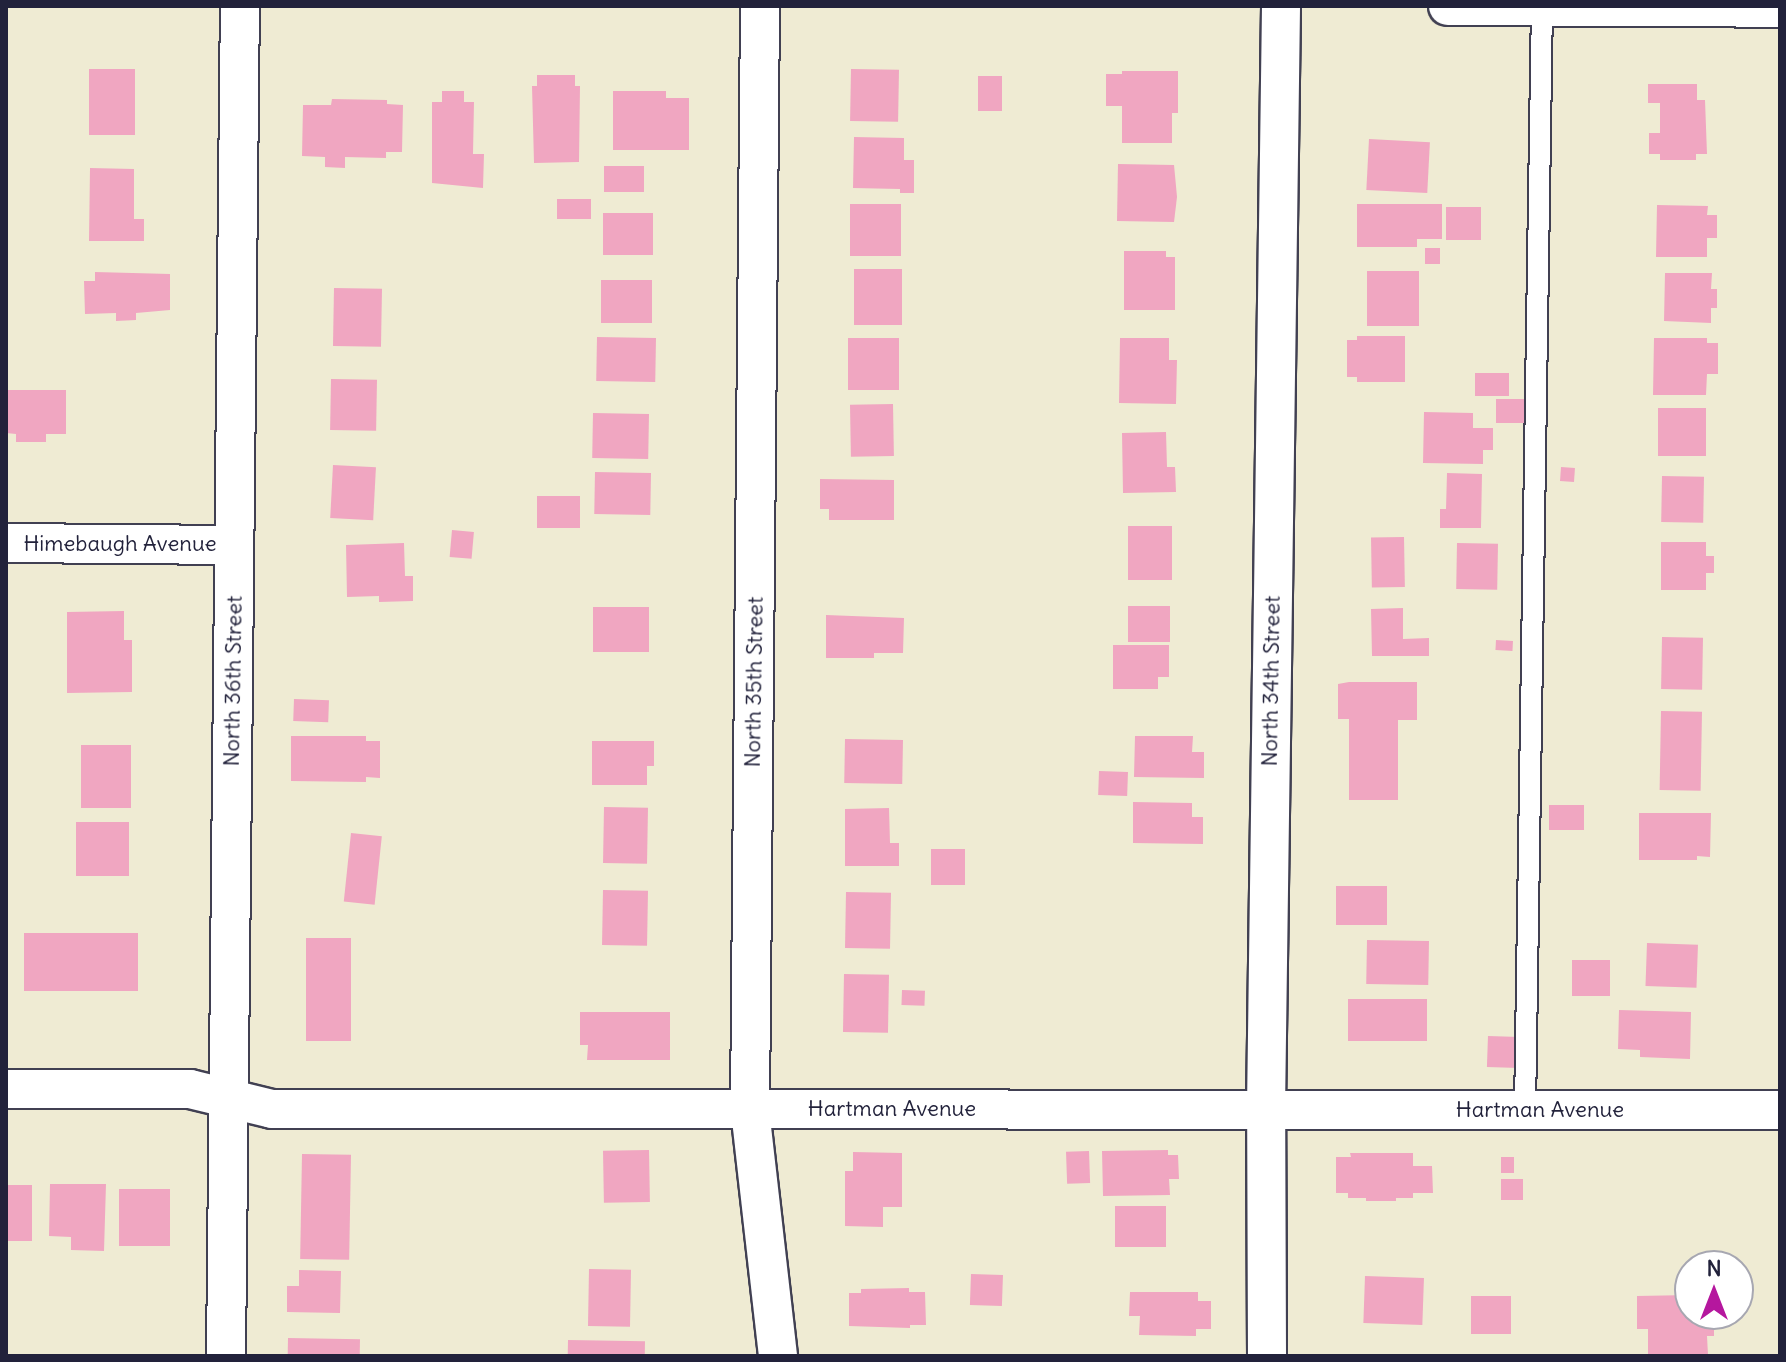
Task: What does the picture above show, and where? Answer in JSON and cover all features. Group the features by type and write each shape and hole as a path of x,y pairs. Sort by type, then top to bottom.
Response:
{"street":[{"name":"North 36th Street","path":"226,1356 240,6"},
{"name":"North 35th Street","path":"760,6 750,1110 778,1356"},
{"name":"North 34th Street","path":"1267,1356 1266,1109 1281,6"},
{"path":"1448,6 1780,8"},
{"name":"Himebaugh Avenue","path":"6,543 234,545"},
{"name":"Hartman Avenue","path":"6,1089 190,1089 272,1109 1780,1110"}],"lane":[{"path":"1525,1110 1542,6"}],"building":[{"path":"89,69 135,69 135,135 89,135"},
{"path":"851,69 899,70 898,122 850,121"},
{"path":"1122,71 1178,71 1178,113 1172,113 1172,143 1122,143 1122,106 1106,106 1106,74 1122,74"},
{"path":"537,75 575,75 575,86 580,86 579,162 534,163 532,86 537,86"},
{"path":"978,76 1002,76 1002,111 978,111"},
{"path":"1648,84 1697,84 1697,100 1705,100 1707,154 1696,154 1696,160 1660,160 1660,154 1649,154 1649,133 1660,133 1660,103 1648,103"},
{"path":"442,91 464,91 464,102 474,102 473,154 484,154 483,188 432,183 432,102 442,102"},
{"path":"613,91 666,91 666,98 689,98 689,150 613,150"},
{"path":"332,99 387,100 387,104 403,105 402,152 386,152 386,158 345,157 345,168 325,167 325,157 302,156 303,105 331,105"},
{"path":"854,137 904,138 904,160 914,160 914,193 900,193 900,189 853,188"},
{"path":"1369,139 1430,142 1427,193 1366,190"},
{"path":"1118,164 1174,165 1177,197 1174,222 1117,221"},
{"path":"604,166 644,166 644,192 604,192"},
{"path":"90,168 134,169 134,219 144,219 144,241 89,241"},
{"path":"557,199 591,199 591,219 557,219"},
{"path":"850,204 901,204 901,256 850,256"},
{"path":"1357,204 1442,204 1442,239 1417,239 1417,247 1357,247"},
{"path":"1657,205 1708,206 1707,215 1717,215 1717,238 1707,238 1707,257 1656,257"},
{"path":"1446,207 1481,207 1481,240 1446,240"},
{"path":"603,213 653,213 653,255 603,255"},
{"path":"1425,248 1440,248 1440,264 1425,264"},
{"path":"1124,251 1166,251 1166,257 1175,257 1175,310 1124,310"},
{"path":"854,269 902,269 902,325 854,325"},
{"path":"1367,271 1419,271 1419,326 1367,326"},
{"path":"95,272 170,274 170,310 136,313 136,320 116,321 116,313 85,314 84,281 95,281"},
{"path":"1665,273 1712,273 1711,289 1717,289 1717,308 1711,308 1711,323 1664,321"},
{"path":"601,280 652,280 652,323 601,323"},
{"path":"334,288 382,289 381,347 333,346"},
{"path":"1357,336 1405,336 1405,382 1357,382 1357,377 1347,377 1347,340 1357,340"},
{"path":"597,337 656,338 655,382 596,381"},
{"path":"848,338 899,338 899,390 848,390"},
{"path":"1120,338 1169,338 1169,360 1177,360 1176,404 1119,403"},
{"path":"1654,338 1707,338 1707,343 1718,343 1718,374 1707,374 1706,395 1653,395"},
{"path":"1475,373 1509,373 1509,396 1475,396"},
{"path":"331,379 377,380 376,431 330,430"},
{"path":"6,390 66,390 66,434 46,434 46,442 16,442 16,434 6,433"},
{"path":"1496,399 1526,399 1526,423 1496,423"},
{"path":"893,404 894,456 851,457 850,405"},
{"path":"1658,408 1706,408 1706,456 1658,456"},
{"path":"1424,412 1473,413 1473,428 1493,428 1493,450 1483,450 1483,464 1423,463"},
{"path":"593,413 649,414 648,459 592,458"},
{"path":"1166,432 1167,467 1175,467 1176,492 1123,493 1122,433"},
{"path":"333,465 376,467 373,520 330,518"},
{"path":"1561,467 1575,468 1574,482 1560,481"},
{"path":"595,472 651,473 650,515 594,514"},
{"path":"1447,473 1482,474 1481,528 1440,528 1440,509 1446,509"},
{"path":"1662,476 1704,477 1703,523 1661,522"},
{"path":"820,479 894,480 894,520 829,520 829,509 820,509"},
{"path":"537,496 580,496 580,528 537,528"},
{"path":"1128,526 1172,526 1172,580 1128,580"},
{"path":"452,530 474,532 472,559 450,557"},
{"path":"1404,537 1405,587 1372,588 1371,538"},
{"path":"1661,542 1706,542 1706,556 1714,556 1714,573 1706,573 1706,590 1661,590"},
{"path":"404,543 405,576 413,576 413,601 379,602 379,596 347,597 346,545"},
{"path":"1457,543 1498,544 1497,590 1456,589"},
{"path":"1128,606 1170,606 1170,642 1128,642"},
{"path":"593,607 649,607 649,652 593,652"},
{"path":"1403,608 1403,639 1429,638 1429,656 1372,656 1371,609"},
{"path":"124,611 124,640 132,640 132,692 67,693 67,612"},
{"path":"826,615 904,618 903,653 874,653 874,658 826,658"},
{"path":"1662,637 1703,638 1702,690 1661,689"},
{"path":"1496,640 1513,641 1512,651 1495,650"},
{"path":"1113,645 1169,645 1169,677 1158,677 1158,689 1113,689"},
{"path":"1417,682 1417,720 1398,720 1398,800 1349,800 1349,719 1338,719 1338,684"},
{"path":"294,699 329,700 328,722 293,721"},
{"path":"1661,711 1702,712 1701,791 1660,790"},
{"path":"291,736 366,736 366,741 380,741 380,778 366,777 366,782 291,781"},
{"path":"1135,736 1193,736 1192,752 1204,752 1204,778 1134,777"},
{"path":"845,739 903,740 902,784 844,783"},
{"path":"592,741 654,741 654,766 647,766 647,785 592,785"},
{"path":"81,745 131,745 131,808 81,808"},
{"path":"1099,771 1128,772 1127,796 1098,795"},
{"path":"1133,802 1192,803 1192,817 1203,817 1203,844 1133,843"},
{"path":"1549,805 1584,805 1584,830 1549,830"},
{"path":"604,807 648,808 647,864 603,863"},
{"path":"889,808 890,843 899,843 899,866 845,866 845,809"},
{"path":"1639,813 1711,813 1710,857 1697,856 1697,860 1639,860"},
{"path":"76,822 129,822 129,876 76,876"},
{"path":"351,833 382,836 375,905 344,902"},
{"path":"931,849 965,849 965,885 931,885"},
{"path":"1336,886 1387,886 1387,925 1336,925"},
{"path":"603,890 648,891 647,946 602,945"},
{"path":"846,892 891,893 890,949 845,948"},
{"path":"24,933 138,933 138,991 24,991"},
{"path":"306,938 351,938 351,1041 306,1041"},
{"path":"1367,940 1429,941 1428,985 1366,984"},
{"path":"1647,943 1698,945 1696,988 1645,986"},
{"path":"1572,960 1610,960 1610,996 1572,996"},
{"path":"844,974 889,975 888,1033 843,1032"},
{"path":"902,990 925,991 924,1006 901,1005"},
{"path":"1348,999 1427,999 1427,1041 1348,1041"},
{"path":"1619,1010 1691,1012 1690,1059 1640,1057 1640,1050 1618,1049"},
{"path":"580,1012 670,1012 670,1060 587,1060 588,1045 580,1045"},
{"path":"1488,1036 1520,1037 1519,1068 1487,1067"},
{"path":"649,1150 650,1202 604,1203 603,1151"},
{"path":"1168,1150 1168,1155 1178,1155 1179,1179 1169,1179 1170,1195 1103,1196 1102,1151"},
{"path":"1089,1151 1090,1183 1067,1184 1066,1152"},
{"path":"853,1152 902,1153 902,1207 883,1207 883,1227 845,1226 845,1171 853,1171"},
{"path":"1350,1153 1413,1153 1413,1166 1432,1166 1433,1193 1413,1193 1413,1198 1396,1198 1396,1201 1366,1201 1366,1198 1348,1198 1348,1193 1336,1193 1336,1157 1351,1157"},
{"path":"302,1154 351,1155 349,1260 300,1259"},
{"path":"1501,1157 1514,1157 1514,1173 1501,1173"},
{"path":"1501,1179 1523,1179 1523,1200 1501,1200"},
{"path":"50,1184 106,1184 104,1251 71,1250 71,1237 49,1236"},
{"path":"6,1185 32,1185 32,1241 6,1241"},
{"path":"119,1189 170,1189 170,1246 119,1246"},
{"path":"1115,1206 1166,1206 1166,1247 1115,1247"},
{"path":"589,1269 631,1270 630,1327 588,1326"},
{"path":"299,1270 341,1271 340,1313 287,1312 287,1286 299,1286"},
{"path":"971,1274 1003,1275 1002,1306 970,1305"},
{"path":"1365,1276 1424,1278 1422,1325 1363,1323"},
{"path":"909,1288 909,1292 925,1292 926,1325 910,1325 910,1328 849,1326 849,1293 861,1293 861,1289"},
{"path":"1130,1292 1198,1292 1198,1301 1211,1301 1211,1329 1196,1329 1196,1336 1139,1335 1140,1316 1129,1316"},
{"path":"1674,1295 1674,1330 1714,1330 1714,1336 1707,1336 1708,1355 1648,1356 1648,1329 1637,1329 1637,1296"},
{"path":"1471,1296 1511,1296 1511,1334 1471,1334"},
{"path":"288,1338 360,1339 360,1356 288,1356"},
{"path":"568,1340 645,1341 645,1356 568,1356"}]}
